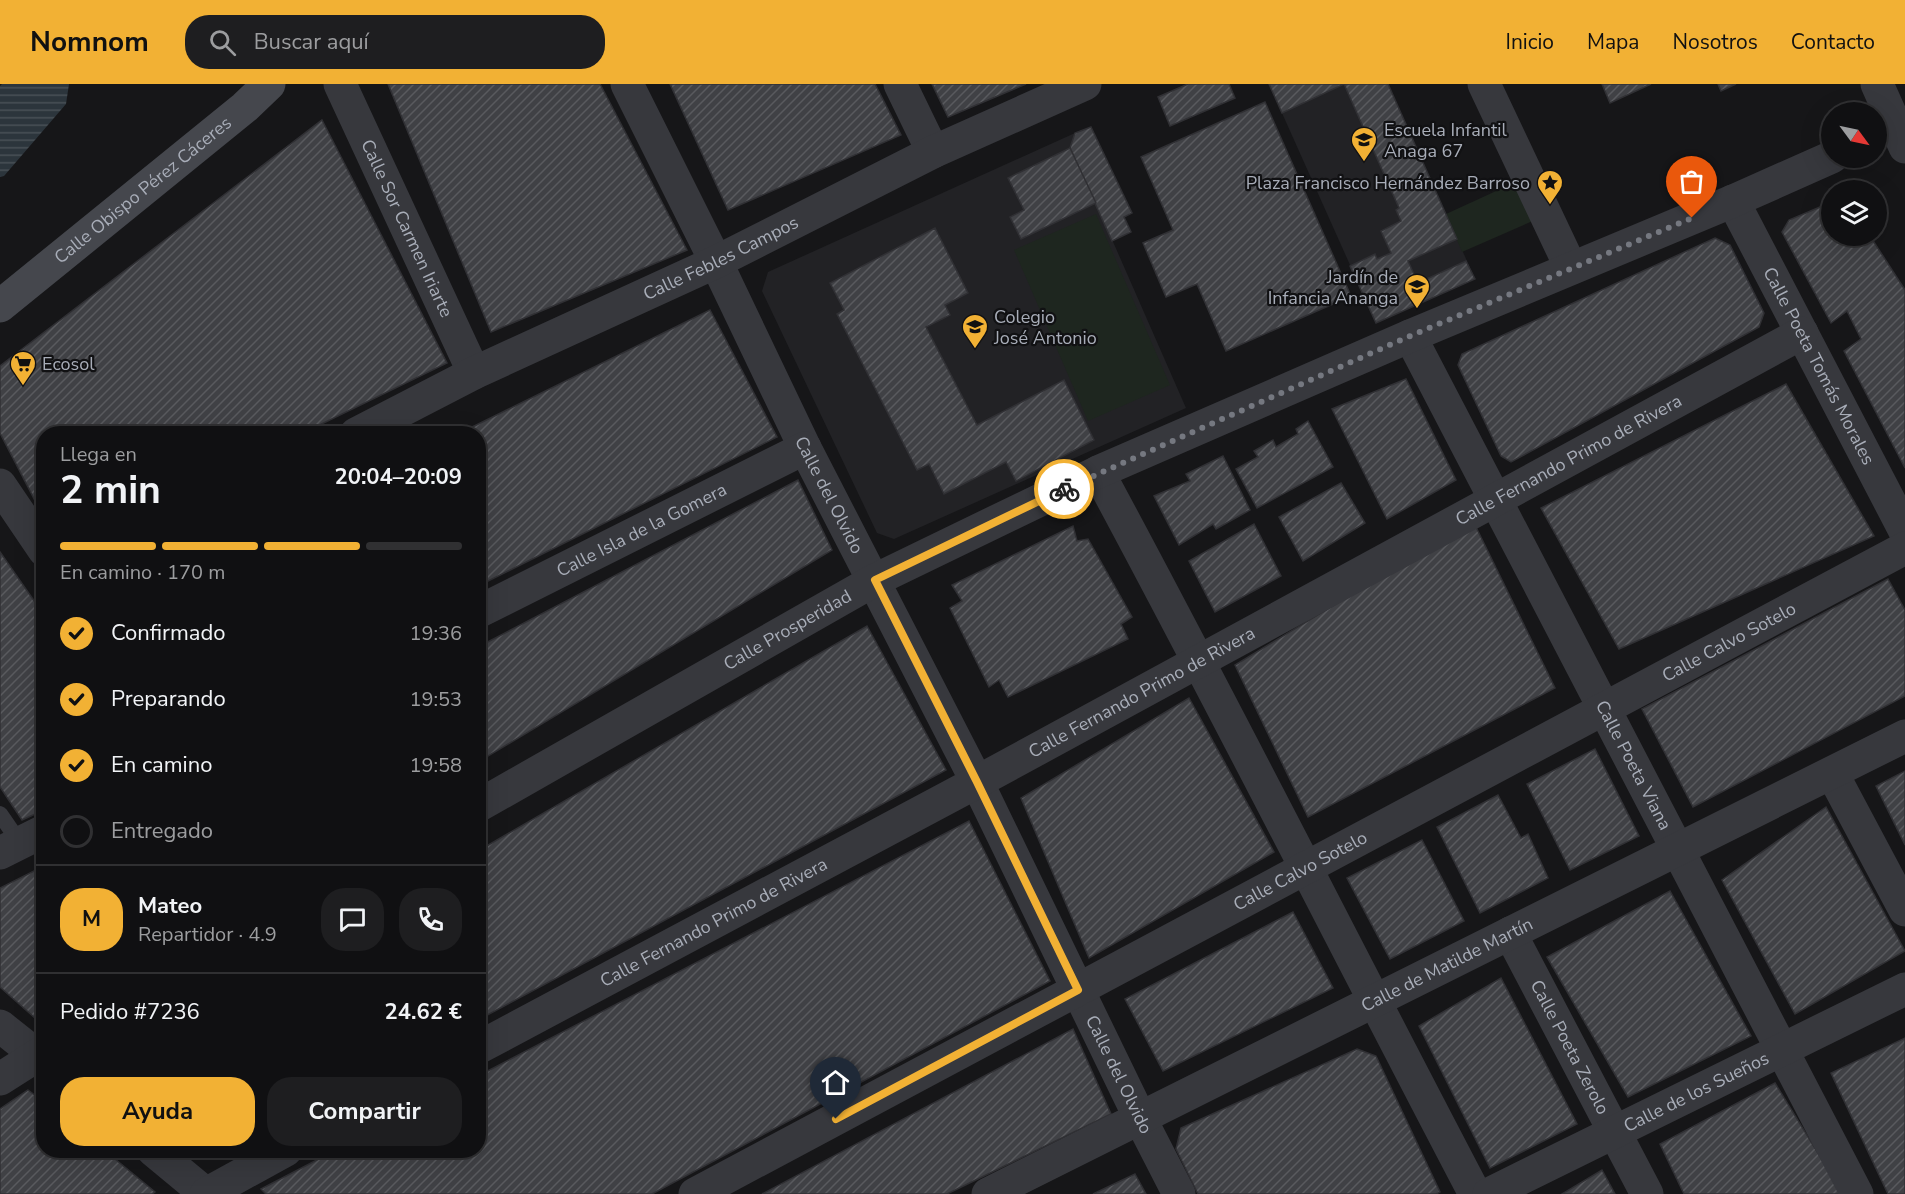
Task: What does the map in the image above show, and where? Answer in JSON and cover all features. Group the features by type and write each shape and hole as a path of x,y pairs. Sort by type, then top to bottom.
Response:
{"street":[{"name":"Calle Obispo Pérez Cáceres","path":"5,298 248,95 269,84"},
{"name":"Calle Sor Carmen Iriarte","path":"340,84 474,373"},
{"name":"Calle del Olvido","path":"627,84 806,448 977,782 1179,1194"},
{"path":"900,84 933,152"},
{"name":"Calle Febles Campos","path":"371,426 474,373 716,262 933,152 1085,84"},
{"path":"1484,84 1571,268"},
{"path":"1876,84 1892,137"},
{"name":"Calle Prosperidad","path":"486,801 875,580 1098,472 1410,336 1821,162"},
{"name":"Calle Poeta Tomás Morales","path":"1733,201 1905,531"},
{"name":"Calle Fernando Primo de Rivera","path":"486,1044 977,782 1802,333"},
{"name":"Calle Poeta Viana","path":"1410,336 1857,1194"},
{"name":"Calle Isla de la Gomera","path":"486,608 806,448"},
{"path":"1098,472 1200,660 1476,1194"},
{"path":"0,485 36,538"},
{"name":"Calle Calvo Sotelo","path":"695,1194 1905,548"},
{"name":"Calle de Matilde Martín","path":"988,1194 1905,736"},
{"path":"1832,773 1905,910"},
{"name":"Calle Poeta Zerolo","path":"1510,933 1647,1194"},
{"name":"Calle de los Sueños","path":"1489,1194 1905,989"},
{"path":"0,1026 36,1052"},
{"path":"0,1079 36,1059"},
{"path":"163,1158 206,1194 271,1158"}],"lane":[{"path":"0,814 21,842"}],"shaded area":[{"path":"2,84 69,84 66,104 4,176 0,177 0,86"},
{"name":"Escuela Infantil Anaga 67","path":"1269,84 1388,84 1475,279 1376,323"},
{"name":"Colegio José Antonio","path":"1075,133 1096,203 1186,408 894,539 877,533 762,291 768,272"},
{"path":"1518,181 1535,220 1462,252 1446,214"},
{"path":"1096,214 1170,385 1088,421 1014,250"}],"building":[{"path":"388,84 600,84 687,250 491,332"},
{"path":"670,84 875,84 901,135 728,210"},
{"path":"932,84 1026,84 948,117"},
{"path":"1188,84 1229,84 1235,98 1170,126 1158,97"},
{"path":"1269,84 1344,84 1282,113"},
{"path":"1344,84 1388,84 1457,239 1408,261 1418,283 1466,261 1475,279 1376,323 1350,266 1375,254 1377,259 1391,253 1381,231 1401,221 1396,210 1399,208"},
{"path":"1602,84 1651,84 1610,103"},
{"path":"1718,84 1736,84 1721,91"},
{"path":"1265,102 1351,296 1226,351 1197,284 1166,297 1143,243 1173,230 1141,157"},
{"path":"322,120 447,363 317,426 36,426 36,503 0,433 0,366"},
{"path":"1091,127 1132,213 1124,217 1131,232 1112,241 1070,148 1075,133"},
{"path":"1070,148 1096,203 1021,239 1010,217 1024,210 1008,178"},
{"path":"1821,207 1821,246 1876,246 1905,290 1905,468 1844,351 1861,339 1847,311 1831,323 1782,232 1789,220"},
{"path":"935,228 968,293 945,305 950,315 926,327 977,425 1064,380 1094,440 1016,481 1006,462 944,494 929,464 917,470 837,314 844,310 830,283"},
{"path":"1715,238 1730,245 1764,313 1759,327 1511,462 1501,456 1458,365 1462,354"},
{"path":"710,310 777,437 486,582 486,426 474,426"},
{"path":"1406,379 1456,480 1387,519 1332,409"},
{"path":"1786,384 1874,536 1619,649 1541,508"},
{"path":"1308,421 1333,467 1257,508 1236,469 1258,457 1254,451 1273,440 1276,447 1298,434 1296,429"},
{"path":"1223,456 1250,510 1216,529 1213,524 1179,545 1154,496 1190,481 1186,474"},
{"path":"798,480 832,550 486,757 486,643"},
{"path":"1341,483 1365,523 1303,561 1279,517"},
{"path":"1473,521 1555,688 1308,817 1235,665"},
{"path":"1254,524 1281,576 1215,612 1189,561"},
{"path":"1073,526 1077,541 1088,539 1132,617 1121,624 1128,639 1008,697 999,680 989,687 950,608 962,601 952,585"},
{"path":"0,552 36,604 36,814 22,820 0,787"},
{"path":"1888,579 1905,610 1905,696 1693,807 1642,709"},
{"path":"867,626 946,770 486,1016 486,846"},
{"path":"1189,698 1274,852 1089,958 1021,798"},
{"path":"1595,749 1639,836 1570,870 1527,784"},
{"path":"1905,771 1905,845 1876,786"},
{"path":"1498,795 1521,838 1528,834 1548,878 1480,913 1437,827"},
{"path":"1826,807 1905,951 1795,1014 1722,880"},
{"path":"969,821 1050,981 652,1194 266,1194 261,1189 321,1158 486,1158 486,1072"},
{"path":"1422,840 1464,921 1390,959 1347,878"},
{"path":"36,870 36,1019 0,987 0,888"},
{"path":"1670,891 1751,1036 1628,1097 1547,957"},
{"path":"1293,912 1333,988 1163,1071 1125,999"},
{"path":"1501,978 1577,1124 1490,1168 1419,1026"},
{"path":"1073,1029 1111,1114 947,1194 762,1194"},
{"path":"1905,1038 1905,1194 1888,1194 1831,1073"},
{"path":"1357,1049 1376,1056 1440,1192 1436,1194 1198,1194 1176,1149 1181,1128"},
{"path":"1775,1083 1843,1194 1684,1194 1660,1144"},
{"path":"28,1090 36,1096 36,1158 114,1158 155,1192 152,1194 0,1194 0,1109"},
{"path":"1602,1170 1615,1194 1562,1194"},
{"path":"1135,1174 1146,1194 1093,1194"}],"way so far":[{"path":"1064,489 1410,336 1692,218"}],"place":[{"name":"Escuela Infantil Anaga 67","path":"1364,163"},
{"name":"Plaza Francisco Hernández Barroso","path":"1550,206"},
{"name":"Jardín de Infancia Ananga","path":"1417,310"},
{"name":"Colegio José Antonio","path":"975,350"},
{"name":"Ecosol","path":"23,387"}],"route":[{"path":"836,1119 1078,990 875,580 1064,489"}]}
